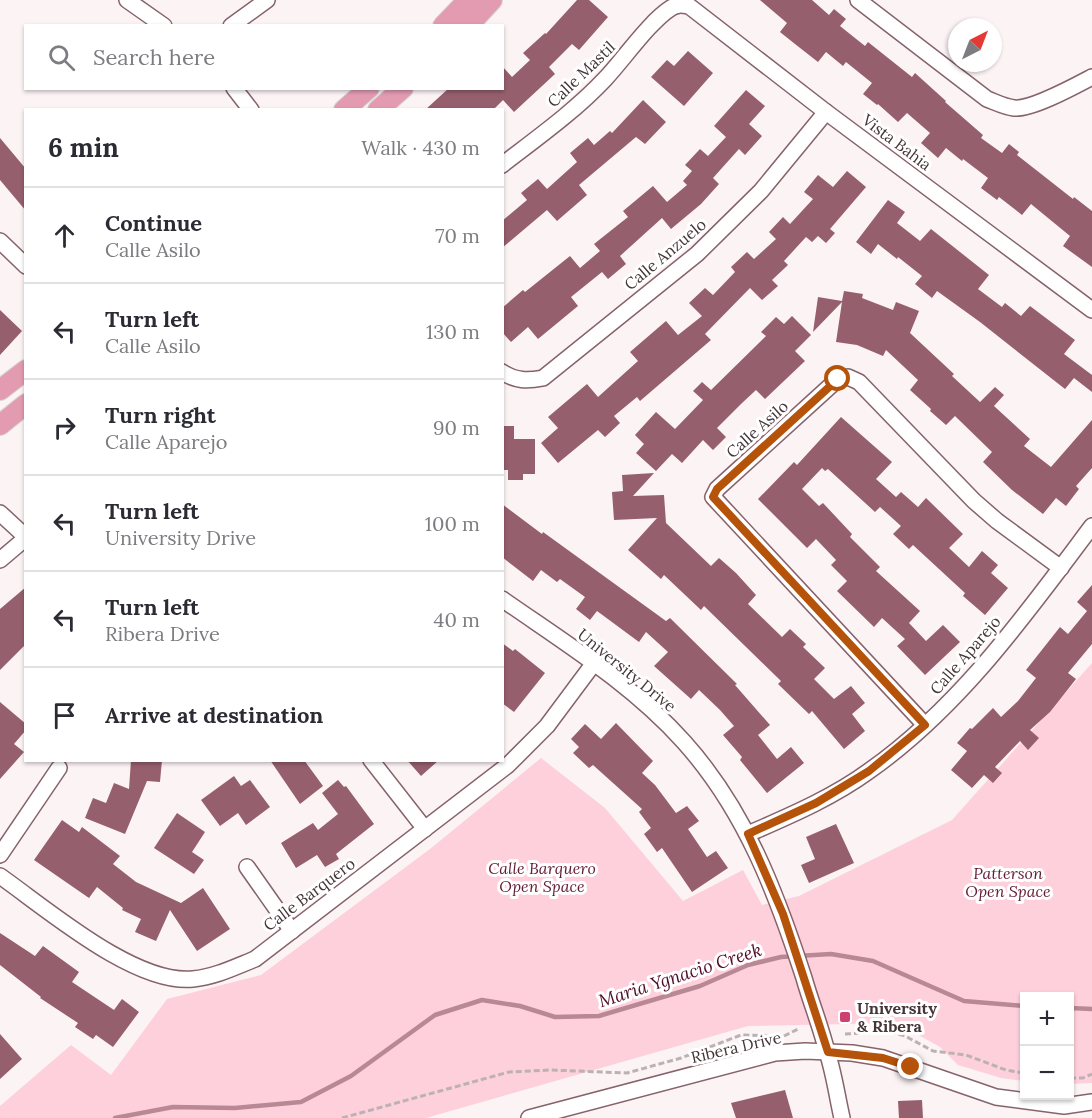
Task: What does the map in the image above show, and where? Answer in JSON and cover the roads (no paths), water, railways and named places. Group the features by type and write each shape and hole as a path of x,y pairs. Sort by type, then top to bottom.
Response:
{"main road":[{"path":"445,24 468,0"},
{"path":"470,24 492,0"},
{"path":"346,108 367,90"},
{"path":"380,108 401,90"},
{"path":"0,390 24,372"},
{"path":"0,425 24,406"}],"street":[{"path":"127,0 161,24"},
{"path":"234,24 267,0"},
{"path":"858,0 987,99 1011,108 1020,108 1065,91 1092,77"},
{"name":"Vista Bahia","path":"680,5 689,6 826,112 1092,310"},
{"name":"Calle Mastil","path":"504,163 559,120 603,81 660,16 672,7 680,5"},
{"path":"236,90 249,108"},
{"name":"Calle Anzuelo","path":"504,373 511,378 528,381 543,378 697,254 761,191 826,112"},
{"path":"0,241 24,265"},
{"name":"Calle Asilo","path":"925,725 713,497 717,489 838,379 848,377 859,382 982,507 1061,568"},
{"path":"0,513 24,536"},
{"name":"Calle Aparejo","path":"748,834 816,803 869,771 925,725 964,688 1092,526"},
{"path":"0,560 24,540"},
{"name":"University Drive","path":"504,600 594,663 642,701 683,741 718,783 748,834 783,914 828,1052 842,1118"},
{"name":"Calle Barquero","path":"0,876 100,948 134,966 174,978 193,979 225,972 255,959 508,765 547,726 594,663"},
{"path":"373,762 425,829"},
{"path":"0,855 59,768"},
{"path":"247,867 292,931"},
{"name":"Ribera Drive","path":"529,1118 775,1053 828,1052 883,1058 996,1097 1064,1106 1092,1102"}],"waterway":[{"name":"Maria Ygnacio Creek","path":"115,1118 173,1107 235,1108 301,1102 351,1076 435,1015 482,1000 520,1006 555,1017 599,1016 700,986 748,965 781,957 831,954 873,961 964,1001 1020,1006"},
{"name":"Maria Ygnacio Creek","path":"1074,1008 1092,1009"}],"place":[{"name":"University & Ribera","path":"845,1017"}],"park label":[{"name":"Calle Barquero Open Space","path":"542,877"},
{"name":"Patterson Open Space","path":"1008,882"}]}
